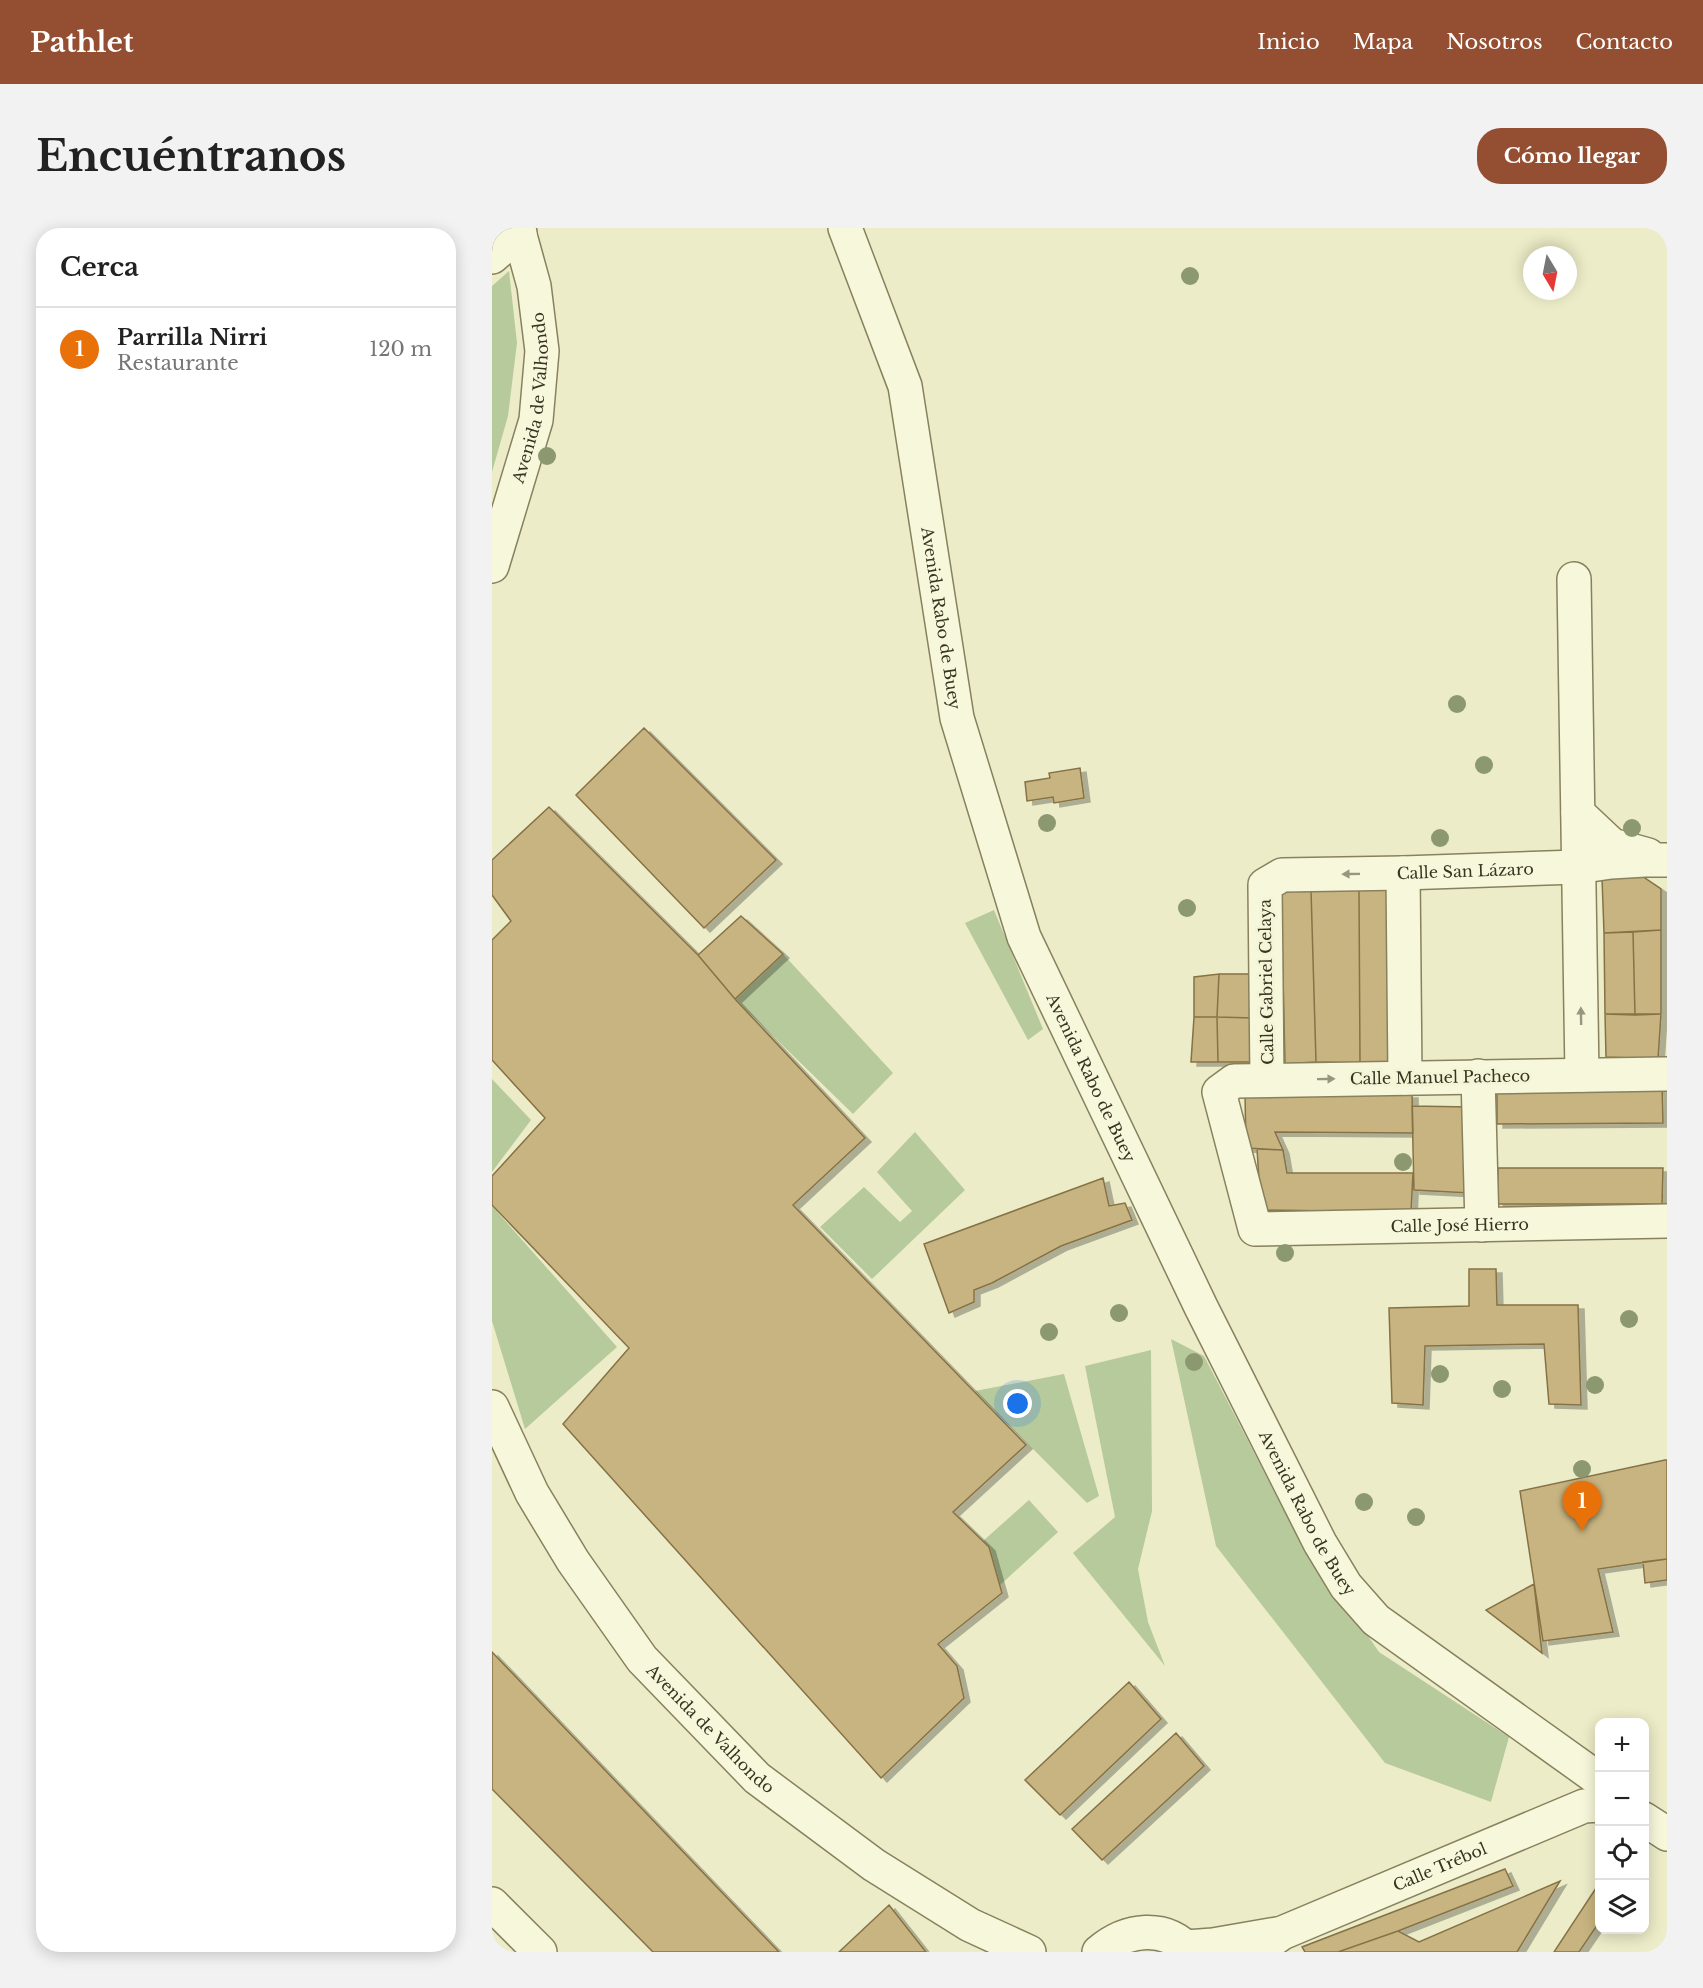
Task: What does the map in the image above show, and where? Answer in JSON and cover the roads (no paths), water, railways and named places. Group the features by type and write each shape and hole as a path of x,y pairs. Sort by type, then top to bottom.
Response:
{"street":[{"name":"Avenida Rabo de Buey","path":"844,228 905,386 957,718 1024,937 1201,1307 1320,1543 1346,1586 1376,1620 1595,1778"},
{"path":"492,257 519,230"},
{"name":"Avenida de Valhondo","path":"492,566 536,420 542,351 534,286 519,230"},
{"path":"1574,579 1582,1075"},
{"name":"Calle San Lázaro","path":"1578,813 1612,845 1667,860"},
{"name":"Calle San Lázaro","path":"1265,885 1282,875 1577,867 1611,862 1667,860"},
{"path":"1403,873 1405,1078"},
{"name":"Calle Gabriel Celaya","path":"1265,885 1267,1080"},
{"name":"Calle Manuel Pacheco","path":"1255,1230 1219,1092 1234,1081 1665,1074"},
{"path":"1478,1076 1482,1225"},
{"name":"Calle José Hierro","path":"1255,1230 1667,1221"},
{"name":"Avenida de Valhondo","path":"492,1407 532,1493 573,1561 642,1659 757,1778 874,1865 970,1925 1029,1952"},
{"name":"Calle Trébol","path":"1188,1950 1282,1933 1584,1806 1595,1805"},
{"path":"1649,1822 1667,1834"},
{"path":"492,1904 540,1952"},
{"path":"1100,1952 1116,1939 1133,1933 1152,1932 1170,1937 1188,1950"},
{"name":"Calle Trébol","path":"1255,1952 1282,1933"}],"place":[{"name":"Parrilla Nirri","path":"1582,1531"}]}
